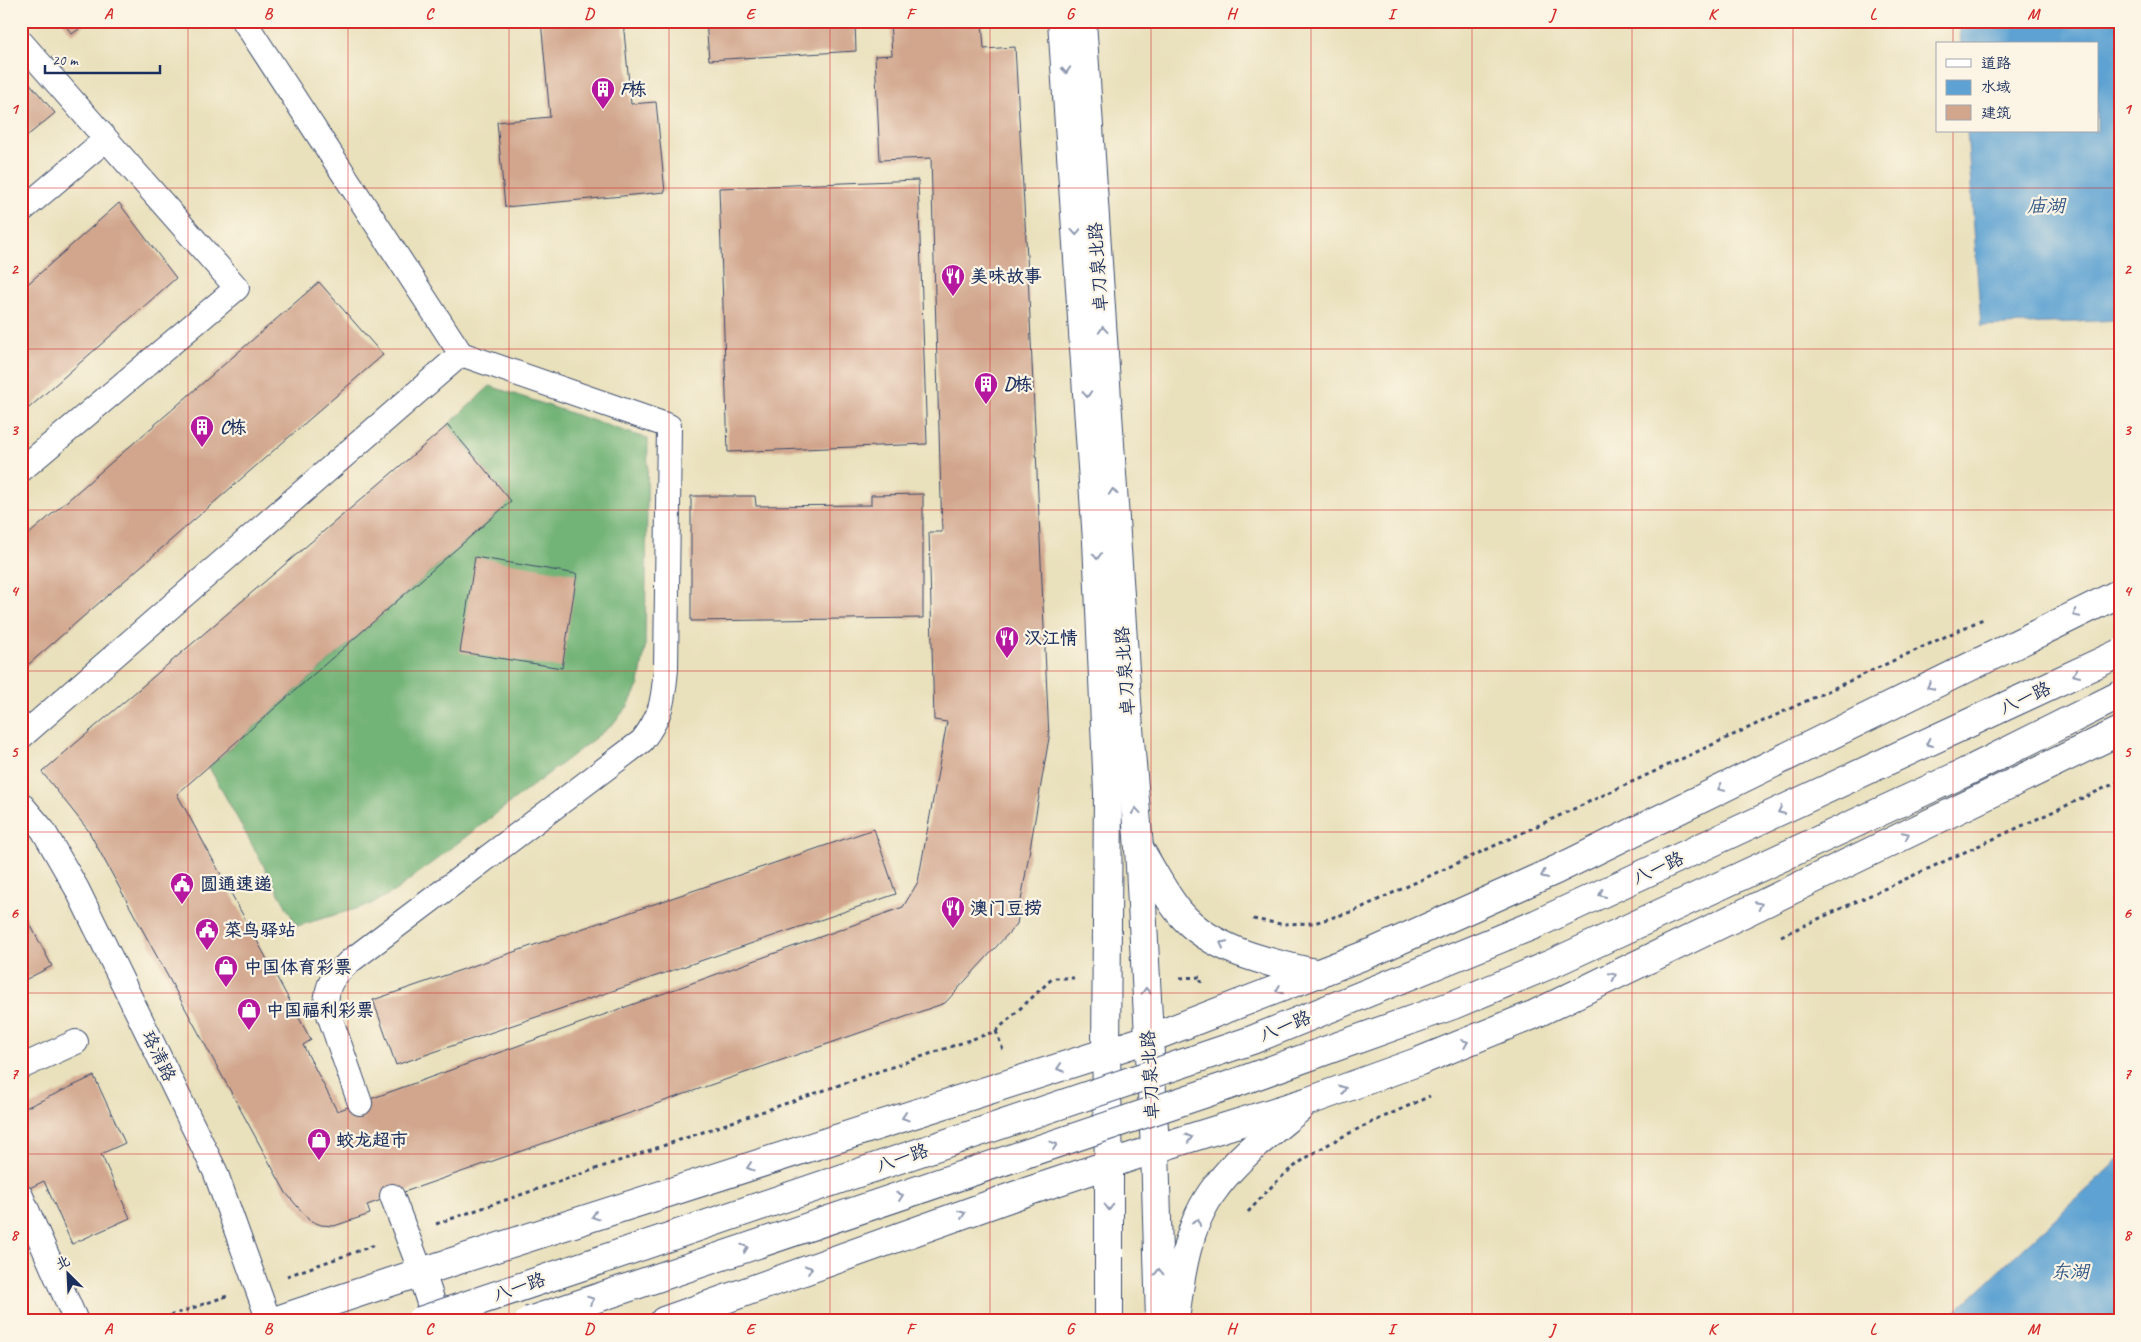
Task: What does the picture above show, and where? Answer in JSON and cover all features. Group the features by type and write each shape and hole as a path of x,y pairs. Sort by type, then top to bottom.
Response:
{"main road":[{"name":"卓刀泉北路","path":"1062,21 1096,541 1107,784 1106,1053 1109,1164 1109,1321"},
{"name":"卓刀泉北路","path":"1082,21 1128,716 1139,848 1155,1149 1160,1321"},
{"path":"274,1321 421,1272 1106,1053 1319,974 1373,952 1556,870 2120,593"},
{"name":"八一路","path":"420,1321 1252,1040 1536,924 2120,653"},
{"name":"八一路","path":"529,1321 1362,1040 1453,1005 1560,960 1966,772 2120,696"},
{"path":"664,1321 1008,1198 1155,1149 1309,1101 1420,1061 1533,1015 2120,731"},
{"path":"1139,848 1180,913 1199,931 1246,954 1268,962 1319,974"},
{"path":"1175,1321 1189,1241 1199,1215 1215,1188 1249,1150 1309,1101"},
{"path":"421,1272 437,1321"}],"lane":[{"path":"244,21 461,354 669,426 666,669 661,709 655,725 642,741 349,962 334,976 326,990 326,1006 360,1103"},
{"path":"21,42 105,140 237,288 21,470"},
{"path":"21,211 105,140"},
{"path":"21,737 461,354"},
{"name":"珞清路","path":"21,804 43,830 77,889 215,1170 269,1321"},
{"path":"21,1067 76,1042"},
{"path":"21,1196 76,1321"},
{"path":"392,1196 421,1272"}],"path":[{"path":"1252,918 1281,924 1314,923 1354,911 1985,619"},
{"path":"155,1321 996,1031 1053,978"},
{"path":"1248,1212 1285,1174 1310,1156 1344,1136 1435,1094"}],"green space":[{"path":"490,386 648,439 645,648 639,684 628,706 612,725 395,891 369,905 297,926 209,767 511,501 448,425"}],"water":[{"name":"庙湖","path":"1959,21 2120,21 2120,320 1981,326 1967,132 2098,132 2098,42 1961,42"},
{"name":"东湖","path":"2120,1158 2120,1321 1945,1321"}],"building":[{"path":"62,21 90,21 72,34"},
{"name":"F栋","path":"541,21 623,21 631,104 656,102 665,192 505,207 497,122 550,117"},
{"path":"706,21 855,21 856,51 709,60"},
{"path":"890,21 982,21 984,49 1015,47 1028,274 1049,738 1017,924 945,1003 367,1205 370,1214 334,1226 321,1225 309,1220 286,1193 88,830 42,772 448,425 511,501 177,794 311,1040 303,1045 337,1111 903,907 918,882 947,722 934,720 929,532 942,532 931,158 880,160 875,56 892,55"},
{"path":"21,73 55,113 21,141"},
{"path":"918,180 927,444 728,452 719,188"},
{"path":"119,203 176,278 21,415 21,290"},
{"name":"C栋","path":"319,282 383,355 21,671 21,541"},
{"path":"923,494 923,618 691,621 691,496 755,496 756,506 871,505 871,495"},
{"path":"475,557 577,574 562,668 460,652"},
{"path":"874,829 896,894 396,1065 373,1000"},
{"path":"21,907 52,966 21,982"},
{"path":"94,1076 125,1143 101,1154 130,1218 72,1244 44,1181 21,1192 21,1110"}],"place":[{"name":"F栋","path":"603,110"},
{"name":"美味故事","path":"953,297"},
{"name":"D栋","path":"986,405"},
{"name":"C栋","path":"202,448"},
{"name":"汉江情","path":"1007,659"},
{"name":"圆通速递","path":"182,905"},
{"name":"澳门豆捞","path":"953,929"},
{"name":"菜鸟驿站","path":"207,951"},
{"name":"中国体育彩票","path":"226,988"},
{"name":"中国福利彩票","path":"249,1031"},
{"name":"蛟龙超市","path":"319,1161"}]}
